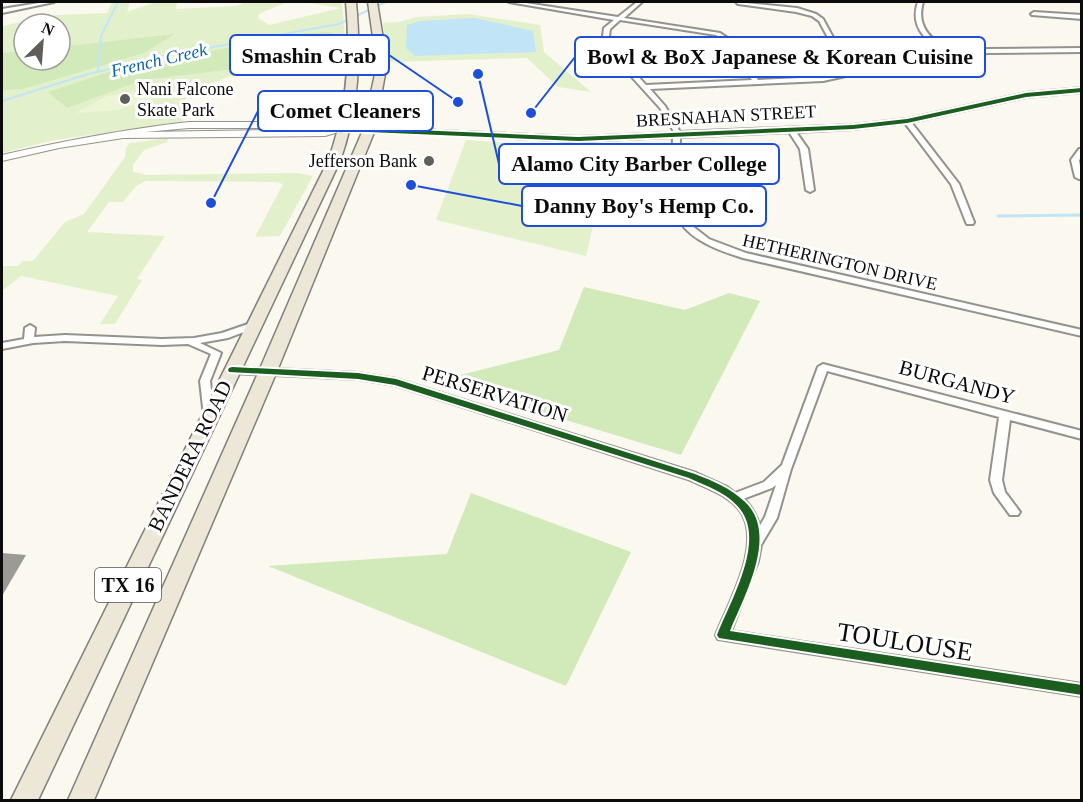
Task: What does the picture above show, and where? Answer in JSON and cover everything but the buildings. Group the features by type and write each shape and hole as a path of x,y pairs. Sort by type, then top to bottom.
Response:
{"main road":[{"name":"BANDERA ROAD","path":"81,801 268,371 369,130 380,74 380,51 372,2"},
{"name":"BANDERA ROAD","path":"24,801 334,161 345,129 354,82 351,4"}],"street":[{"path":"2,11 51,2"},
{"path":"512,2 718,34 727,40 756,82"},
{"path":"640,2 607,28 605,44 671,118 678,135"},
{"path":"738,2 797,10 814,15 821,20 833,42 866,71"},
{"path":"920,2 916,12 919,25 930,39 952,55"},
{"path":"1034,14 1082,16"},
{"path":"643,87 823,79 892,64 952,55 1011,49 1082,50"},
{"name":"BRESNAHAN STREET","path":"345,129 578,139 791,130 906,121 1026,95 1082,90"},
{"path":"906,121 955,184 970,222"},
{"path":"2,158 59,145 123,135 325,133 345,129"},
{"path":"791,130 804,149 810,190"},
{"name":"HETHERINGTON DRIVE","path":"678,135 677,212 692,232 714,245 743,255 1082,333"},
{"path":"1079,177 1075,160 1082,152"},
{"path":"2,346 29,340 183,341 223,338 254,325"},
{"path":"29,340 30,328"},
{"path":"183,341 216,353 205,381 209,417"},
{"name":"BURGANDY","path":"787,467 823,367 1082,435"},
{"name":"PERSERVATION","path":"232,370 358,376 396,382 692,476 724,488 737,497"},
{"path":"1005,415 996,480 1000,493 1014,512"},
{"path":"757,541 752,516 737,497 768,485 787,467"},
{"path":"757,541 771,518 787,467"},
{"name":"TOULOUSE","path":"757,541 723,635 1082,690"}],"green space":[{"path":"112,2 130,2 127,12 156,2 177,2 176,9 236,6 246,2 287,2 259,14 258,18 269,25 341,8 303,2 342,2 345,38 329,32 154,62 173,76 244,68 290,51 268,62 186,93 183,122 55,140 2,153 2,26 12,24 12,72 72,72 72,14 107,13"},
{"path":"468,14 540,25 544,52 591,92 558,87 527,58 388,62 383,23 399,22 416,17"},
{"path":"329,32 345,38 282,52 244,68 143,80 67,108 48,92 111,71 297,34"},
{"path":"175,34 144,53 23,89 2,90 2,53 12,52 12,72 72,72 72,46"},
{"name":"Nani Falcone Skate Park","path":"169,86 171,88 165,95 117,110 76,113 107,96"},
{"path":"168,138 167,142 144,150 133,165 133,172 147,175 297,173 313,176 280,236 255,237 283,184 276,182 146,181 136,186 123,202 109,202 87,232 165,236 137,279 142,280 115,324 100,324 118,296 21,276 2,291 2,266 18,266 23,261 33,261 65,222 84,214 125,157 126,148 130,143"},
{"path":"466,140 525,144 612,143 586,256 436,220"},
{"path":"584,287 685,310 729,293 760,301 681,455 437,381 559,350"},
{"path":"471,493 631,552 566,686 268,566 447,554"}],"water":[{"path":"475,18 533,31 536,52 415,56 406,48 407,25 421,21"}],"waterway":[{"path":"98,72 101,36 118,2"},
{"name":"French Creek","path":"98,72 164,56 339,24 386,2"},
{"name":"French Creek","path":"2,101 98,72"},
{"path":"998,216 1082,215"}],"cycle path":[{"path":"345,129 578,139 853,127 907,121 1026,95 1082,90"},
{"path":"232,370 358,376 396,382 692,476 723,490 743,505 753,522 755,541 744,584 723,635 1082,690"}],"place":[{"name":"Alamo City Barber College","path":"478,74"},
{"name":"Nani Falcone Skate Park","path":"125,99"},
{"name":"Smashin Crab","path":"458,102"},
{"name":"Bowl & BoX Japanese & Korean Cuisine","path":"531,113"},
{"name":"Jefferson Bank","path":"429,161"},
{"name":"Danny Boy's Hemp Co.","path":"411,185"},
{"name":"Comet Cleaners","path":"211,203"}]}
